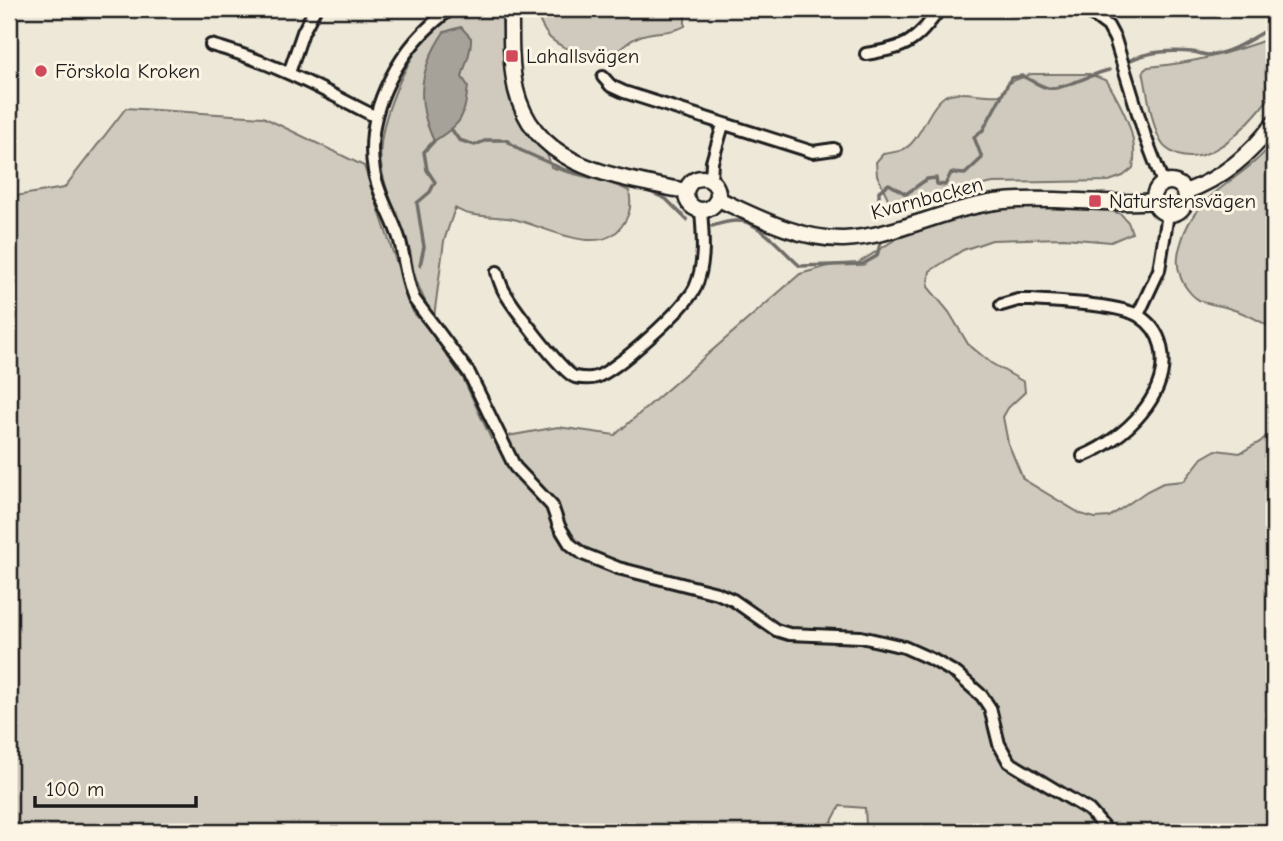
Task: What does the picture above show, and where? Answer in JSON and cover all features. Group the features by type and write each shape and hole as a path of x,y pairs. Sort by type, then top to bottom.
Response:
{"street":[{"path":"289,72 303,32 315,9"},
{"path":"451,9 419,35 401,61 376,117 374,173 400,242 414,299 469,373 515,467 552,506 570,544 583,554 618,568 717,593 733,600 776,630 789,634 861,636 904,647 933,660 957,674 982,696 990,708 999,744 1009,762 1089,810 1108,832"},
{"path":"511,9 516,90 525,115 536,132 554,150 584,167 686,191"},
{"path":"866,54 898,48 916,39 940,9"},
{"path":"1085,9 1108,26 1115,39 1145,136 1163,183"},
{"path":"211,46 248,55 289,72 376,117"},
{"path":"603,77 611,86 624,92 723,125 813,152 834,149"},
{"path":"1185,192 1230,170 1258,144 1274,123"},
{"path":"686,191 690,204 701,210 712,207 718,199 718,188 711,180 712,162 723,125"},
{"path":"686,191 696,179 711,180"},
{"path":"1163,183 1176,183 1185,192 1184,207 1177,212 1168,214 1159,210 1154,201 1155,190 1163,183"},
{"name":"Kvarnbacken","path":"718,199 793,231 843,239 863,237 971,206 1004,201 1154,201"},
{"path":"497,272 502,289 559,365 571,376 596,377 611,369 676,313 694,290 704,257 701,210"},
{"path":"1138,315 1159,270 1168,214"},
{"path":"1002,305 1018,300 1086,305 1138,315 1156,332 1160,340 1163,369 1148,404 1135,421 1105,447 1083,456"}],"shaded area":[{"path":"466,9 499,9 510,97 519,116 544,149 551,167 629,191 630,206 621,227 611,236 599,240 569,237 513,219 476,215 455,208 444,241 434,317 416,279 409,247 384,181 381,154 383,134 395,92 415,53 438,24"},
{"path":"536,9 685,9 685,26 638,37 609,55 592,55 572,50 550,38"},
{"path":"461,27 471,38 462,77 468,86 465,106 456,124 434,141 422,99 425,72 444,32"},
{"path":"1274,37 1274,91 1253,118 1231,139 1205,154 1192,157 1179,155 1161,143 1154,124 1143,71 1148,67 1212,56"},
{"path":"1031,74 1090,74 1107,81 1124,112 1132,134 1133,168 1123,176 1109,181 993,183 898,208 891,205 877,175 876,162 883,154 899,151 910,145 939,101 945,96 957,93 1000,95 1010,82"},
{"path":"126,108 263,117 364,166 413,312 430,331 464,380 491,439 558,427 615,435 800,274 832,265 858,263 896,239 952,219 1039,205 1103,208 1121,214 1132,233 1111,242 1064,238 992,240 963,250 930,271 928,287 949,312 968,344 991,363 1024,382 1025,392 1008,408 1003,417 1008,443 1023,479 1081,514 1095,518 1109,517 1163,483 1184,481 1202,458 1216,450 1240,453 1260,442 1274,429 1274,832 872,832 866,825 865,808 840,806 831,823 804,829 804,832 9,832 9,197 64,188"},
{"path":"1274,141 1274,330 1244,314 1196,298 1183,282 1178,259 1188,225 1197,210 1262,155"}],"waterway":[{"path":"1127,62 1150,53 1167,51 1208,55 1225,52 1274,26"},
{"path":"879,214 879,191 889,184 906,194 927,179 936,178 937,184 945,185 951,173 965,174 982,158 974,137 983,130 1011,78 1022,76 1053,88 1109,70"},
{"path":"452,130 459,140 475,145 487,140 506,140 520,150 565,170 648,191 666,199 687,220"},
{"path":"420,265 424,247 417,203 430,192 435,182 427,170 424,152 434,141"},
{"path":"712,226 738,221 753,225 768,235 800,266 863,264 877,256 880,244"}],"place":[{"name":"Lahallsvägen","path":"512,56"},
{"name":"Förskola Kroken","path":"41,71"},
{"name":"Naturstensvägen","path":"1095,201"}]}
